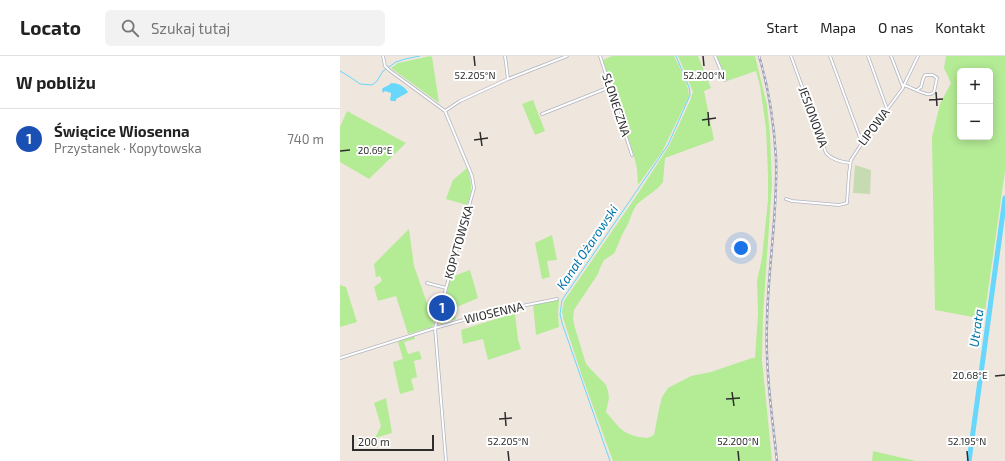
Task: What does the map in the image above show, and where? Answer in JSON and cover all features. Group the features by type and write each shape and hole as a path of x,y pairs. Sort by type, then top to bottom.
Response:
{"street":[{"path":"383,56 385,66 445,111 460,101 508,79 567,56"},
{"path":"505,56 508,79"},
{"name":"SŁONECZNA","path":"600,56 632,155"},
{"path":"715,56 725,80"},
{"name":"JESIONOWA","path":"791,56 824,149 828,156 850,163"},
{"path":"830,56 862,143"},
{"path":"868,56 887,109"},
{"path":"891,56 904,86 927,94 932,94 934,92 936,77 933,75 925,75 921,87 917,90"},
{"name":"LIPOWA","path":"786,199 792,201 839,205 847,203 850,160 903,88 918,56"},
{"path":"542,114 610,87"},
{"name":"KOPYTOWSKA","path":"445,111 472,176 474,188 435,328 446,461"},
{"path":"427,283 446,288"},
{"name":"WIOSENNA","path":"340,358 492,312 557,299"}],"green space":[{"path":"430,56 432,57 439,103 391,68 398,63"},
{"path":"612,56 674,56 687,86 689,96 662,152 638,185 634,156 603,60"},
{"path":"678,56 698,56 711,88 704,91 714,140 665,158 663,182 658,188 637,204 615,252 604,260 598,274 574,310 573,318 575,328 586,364 606,385 609,398 606,412 623,431 639,437 646,438 654,435 662,397 668,388 691,376 711,372 755,358 758,314 757,281 762,258 768,200 766,128 760,86 756,71 727,81 717,56 755,56 767,105 770,135 772,183 763,314 762,360 772,461 613,461 582,376 563,318 562,311 564,301 669,146 690,101 693,92"},
{"path":"946,56 1005,56 1005,171 984,319 935,310 932,137 940,104 951,83 944,68"},
{"path":"533,100 545,131 535,135 522,104"},
{"path":"347,111 406,143 369,179 340,162 340,127"},
{"path":"855,165 871,170 870,194 853,193"},
{"path":"467,168 471,186 467,205 446,199 453,180"},
{"path":"409,229 414,266 434,323 432,327 408,334 396,296 378,301 374,287 382,281 380,276 376,277 374,264"},
{"path":"552,235 557,260 547,261 550,277 542,279 535,243"},
{"path":"470,270 478,298 452,309 456,319 440,324 438,323 451,277"},
{"path":"340,285 346,287 357,322 340,327"},
{"path":"559,300 559,327 536,335 533,304"},
{"path":"515,313 518,340 521,349 488,360 483,339 463,344 461,330"},
{"path":"414,336 415,339 404,342 408,354 419,351 422,359 414,361 417,377 411,379 414,390 400,394 393,362 403,359 398,342"},
{"path":"386,398 392,433 375,438 381,426 374,403"},
{"path":"873,451 916,461 872,461"}],"water":[{"path":"391,83 401,85 408,92 396,99 396,101 391,101 391,93 385,91 383,93 382,89"}],"waterway":[{"name":"Kanał Ożarowski","path":"340,71 360,84 372,85 377,81 383,71 396,62 420,56"},
{"name":"Kanał Ożarowski","path":"610,461 562,323 560,314 562,300 668,145 690,95 689,87 676,56"},
{"name":"Utrata","path":"969,461 1005,198"}],"railway":[{"path":"759,56 766,81 774,132 776,158 776,199 768,301 767,356 769,391 777,461"}],"place":[{"name":"Święcice Wiosenna","path":"442,308"}]}
